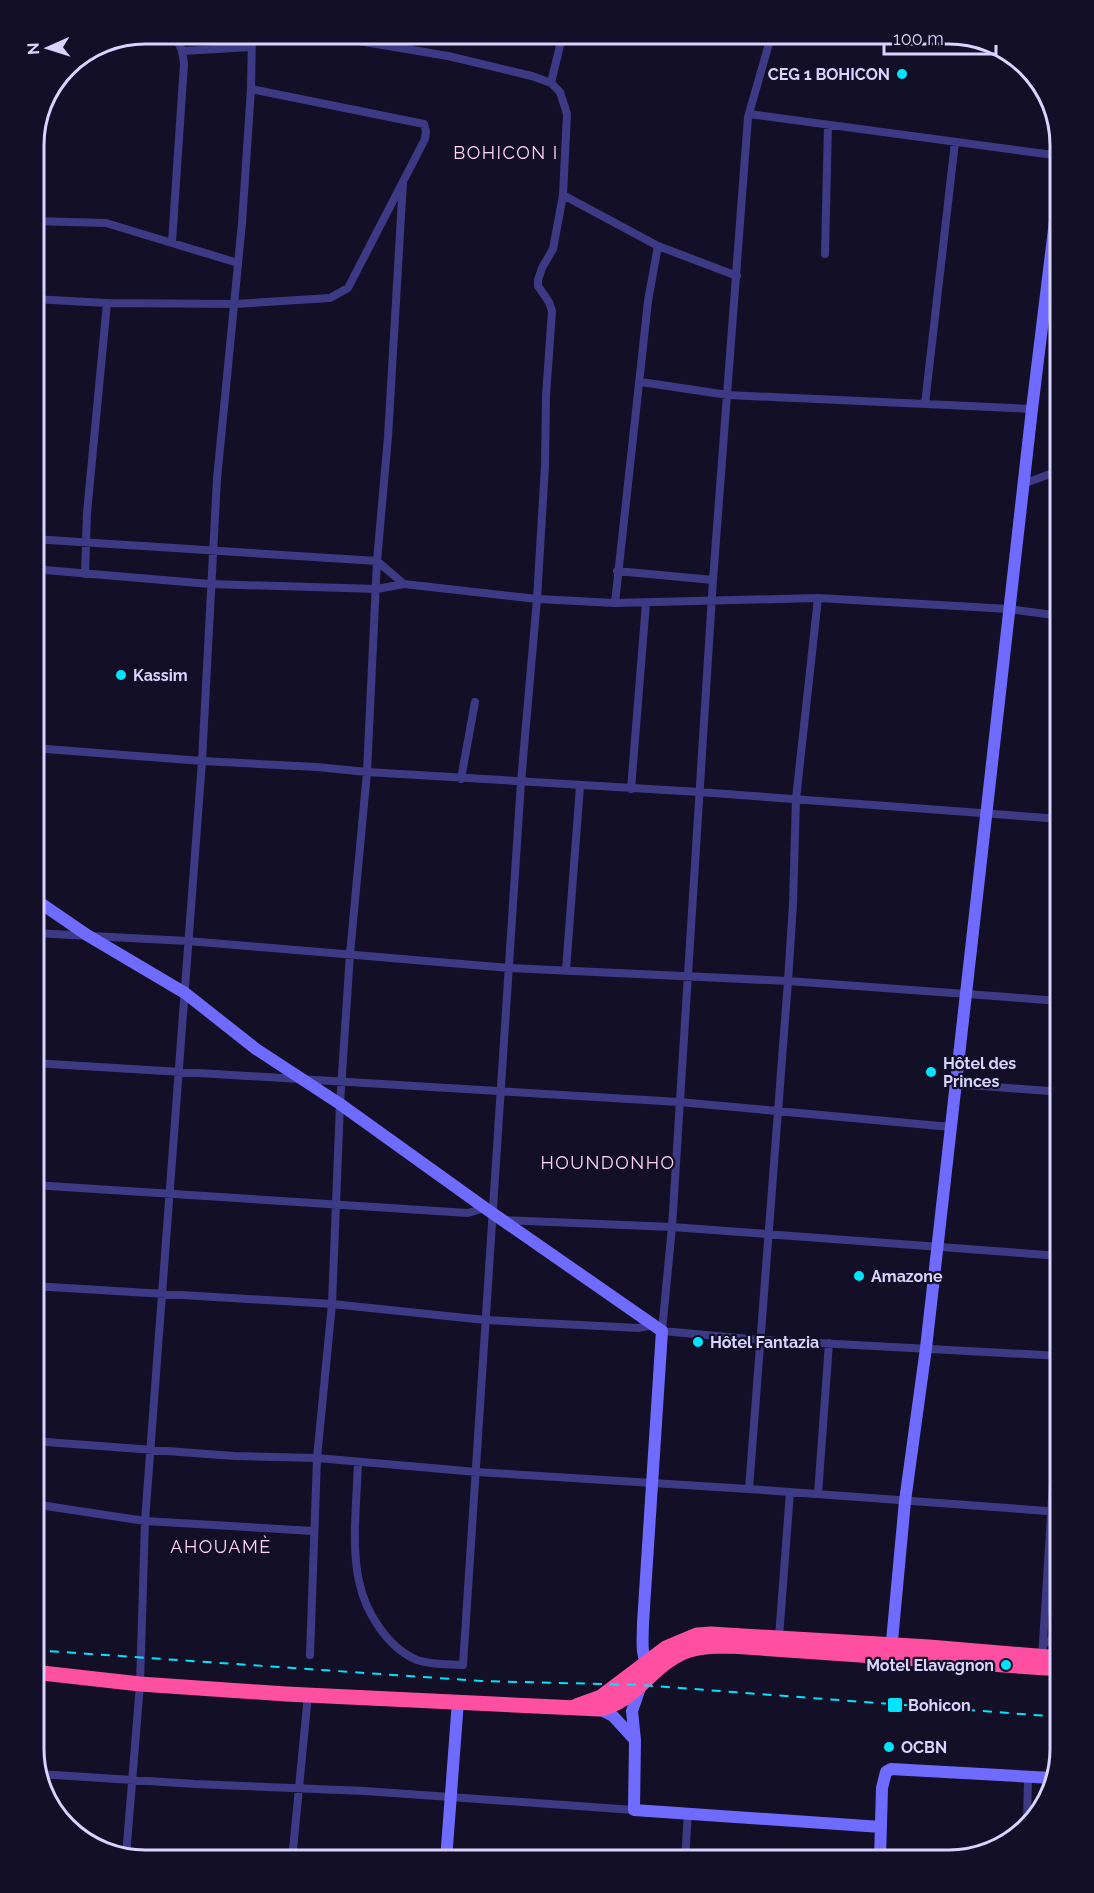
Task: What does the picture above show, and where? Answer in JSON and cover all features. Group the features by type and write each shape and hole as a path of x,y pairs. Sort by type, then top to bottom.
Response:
{"highway":[{"path":"44,1673 140,1684 308,1695 599,1709 616,1704 641,1685 649,1669 666,1648 697,1635 779,1637 891,1651"},
{"path":"570,1709 601,1697 684,1652 711,1646 1050,1657"},
{"path":"1042,1656 1050,1661"}],"street":[{"path":"172,242 182,113 183,51 180,44"},
{"path":"127,1848 140,1684 145,1521 185,993 201,761 212,550 235,304 251,89 251,44"},
{"path":"358,1462 358,1581 381,1630 407,1656 420,1661 463,1665 521,782 537,599 545,466 546,396 552,321 549,302 538,280 553,249 563,195 567,114 560,92 551,83 532,76 469,61 386,44"},
{"path":"551,83 560,44"},
{"path":"649,1669 643,1623 657,1328 672,1227 713,580 749,114 769,44"},
{"path":"183,51 251,47"},
{"path":"44,300 107,303 235,304 330,298 348,288 425,139 424,124 251,89"},
{"path":"749,114 1050,155"},
{"path":"825,254 828,125"},
{"path":"926,404 955,142"},
{"path":"310,1656 317,1458 332,1304 340,1104 350,954 367,772 377,561 388,436 403,183"},
{"path":"563,195 658,246 737,276"},
{"path":"44,221 106,223 238,264"},
{"path":"615,603 641,382 648,301 658,246"},
{"path":"891,1651 905,1501 926,1348 988,814 1023,484 1050,270"},
{"path":"85,574 88,502 107,303"},
{"path":"641,382 728,395 1032,409"},
{"path":"1023,484 1050,474"},
{"path":"44,540 377,561 404,584"},
{"path":"44,570 210,584 377,589 404,584 537,599 615,603 818,598 1009,609 1050,615"},
{"path":"617,571 713,580"},
{"path":"749,1489 788,981 796,800 818,598"},
{"path":"631,789 646,603"},
{"path":"461,778 475,702"},
{"path":"44,749 367,772 699,792 1050,818"},
{"path":"566,970 580,786"},
{"path":"44,906 87,935 185,993 256,1049 340,1104 657,1328"},
{"path":"44,933 188,941 510,968 788,981 1050,1000"},
{"path":"44,1064 679,1102 951,1127"},
{"path":"956,1084 1050,1091"},
{"path":"44,1186 493,1214 1050,1255"},
{"path":"44,1287 332,1304 485,1320 657,1328 762,1340 1050,1355"},
{"path":"818,1494 829,1343"},
{"path":"44,1442 150,1450 317,1458 477,1472 1050,1511 1042,1656"},
{"path":"779,1637 790,1492"},
{"path":"44,1506 145,1521 313,1531"},
{"path":"1042,1656 1050,1646"},
{"path":"634,1810 635,1740 632,1711 641,1685"},
{"path":"293,1849 308,1695"},
{"path":"447,1849 458,1701"},
{"path":"599,1709 613,1716 635,1740"},
{"path":"880,1850 882,1788 886,1772 891,1768 1046,1778"},
{"path":"47,1775 451,1797 881,1827"},
{"path":"1027,1813 1028,1777"},
{"path":"686,1850 688,1814"}],"railway":[{"path":"44,1651 481,1681 641,1685 1050,1716"}],"place":[{"name":"CEG 1 BOHICON","path":"902,74"},
{"name":"Kassim","path":"121,675"},
{"name":"Hôtel des Princes","path":"931,1072"},
{"name":"Amazone","path":"859,1276"},
{"name":"Hôtel Fantazia","path":"698,1342"},
{"name":"Motel Elavagnon","path":"1006,1665"},
{"name":"Bohicon","path":"895,1705"},
{"name":"OCBN","path":"889,1747"}],"district":[{"name":"BOHICON I","path":"506,152"},
{"name":"HOUNDONHO","path":"608,1162"},
{"name":"AHOUAMÈ","path":"221,1546"}]}
